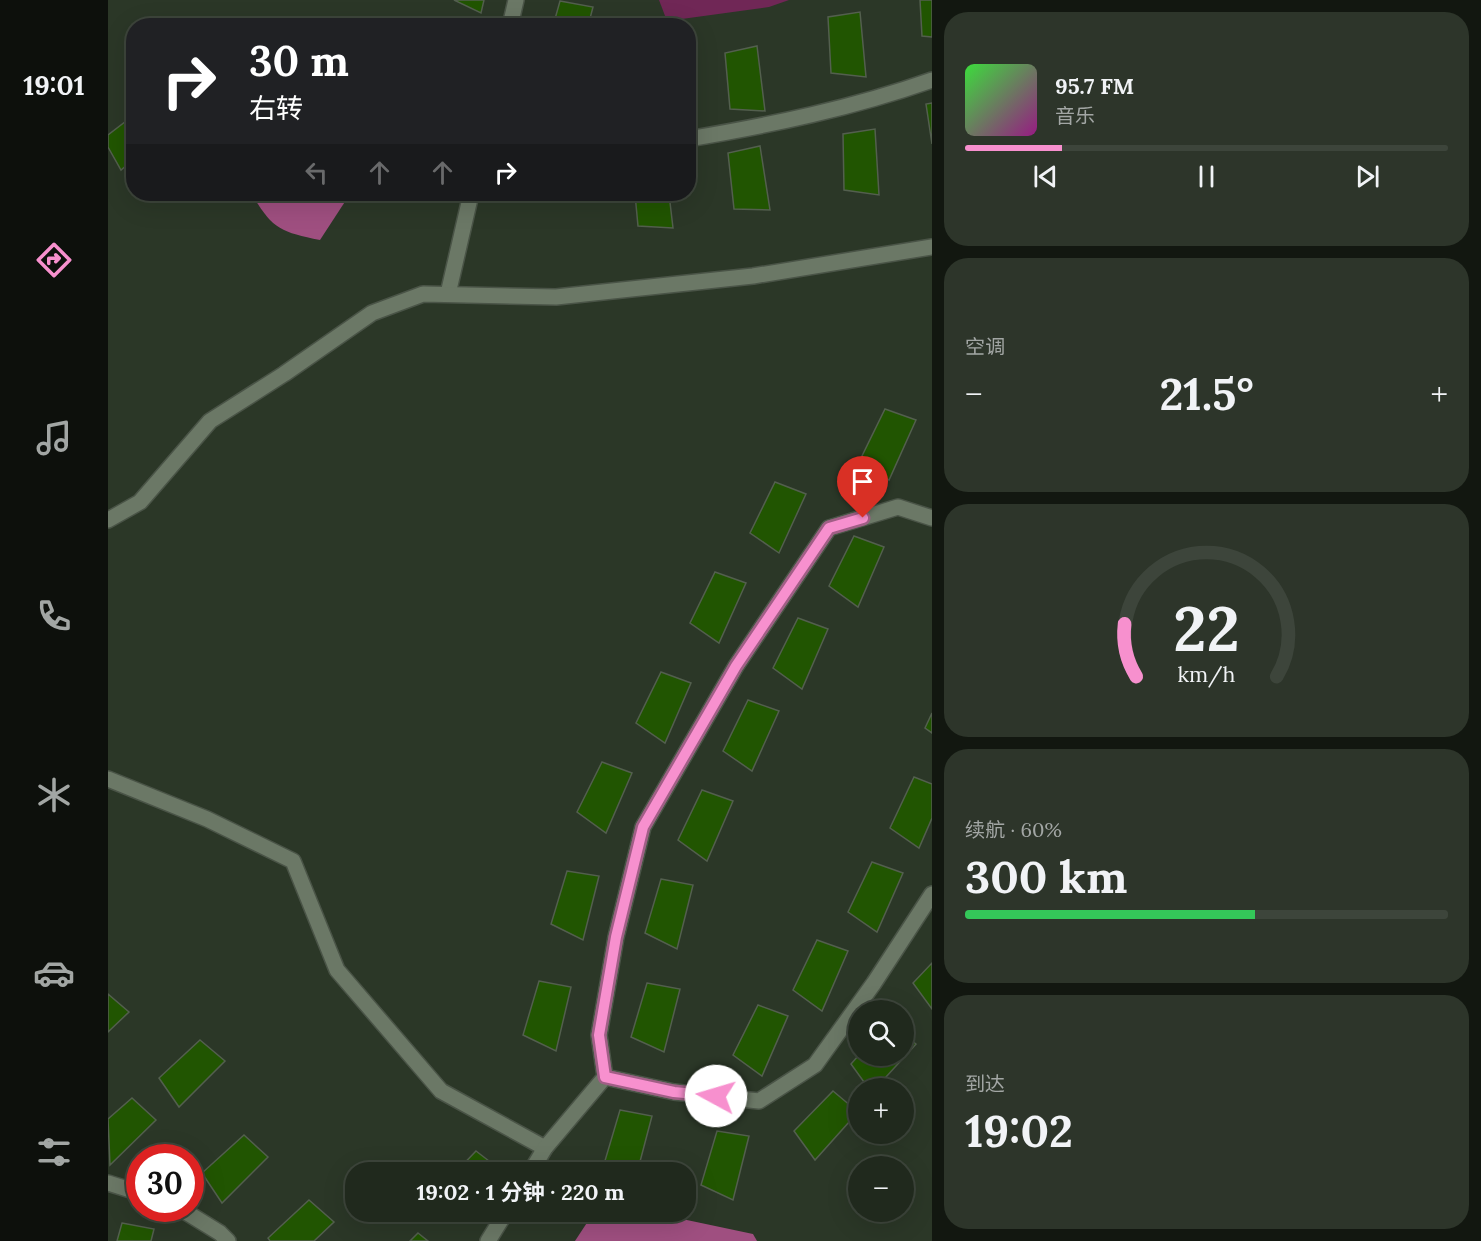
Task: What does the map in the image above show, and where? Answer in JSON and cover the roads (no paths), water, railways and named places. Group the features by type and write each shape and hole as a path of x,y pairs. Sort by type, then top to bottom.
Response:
{"street":[{"path":"512,18 516,0"},
{"path":"696,138 751,128 875,100 932,80"},
{"path":"448,294 469,201"},
{"path":"108,520 140,502 210,421 284,374 372,313 423,294 556,297 753,276 932,247"},
{"path":"537,1162 545,1148 605,1077 599,1035 616,937 643,827 736,666 829,528 898,507 932,518"},
{"path":"108,779 207,819 293,861 337,970 441,1091 545,1148"},
{"path":"605,1077 674,1092 759,1101 815,1065 932,894"},
{"path":"108,1183 126,1189"},
{"path":"202,1222 228,1241"},
{"path":"488,1241 500,1222"}]}
